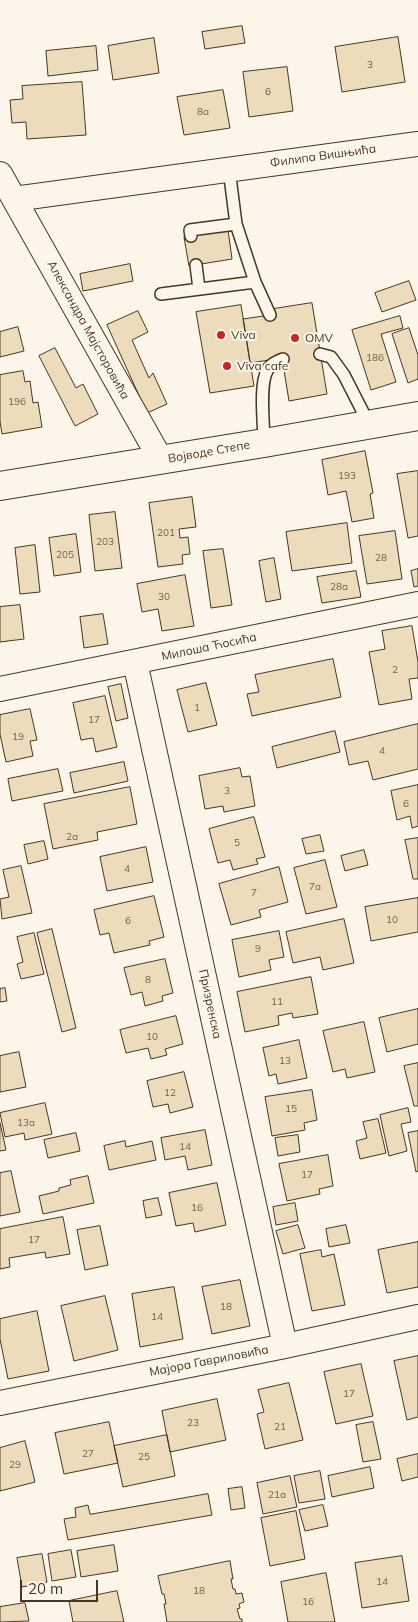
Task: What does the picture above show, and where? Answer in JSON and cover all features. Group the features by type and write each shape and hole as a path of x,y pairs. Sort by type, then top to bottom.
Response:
{"main road":[{"name":"Војводе Степе","path":"0,486 369,426 418,416"}],"street":[{"name":"Филипа Вишњића","path":"229,169 418,144"},
{"path":"14,199 229,169"},
{"name":"Александра Мајсторовића","path":"0,174 161,460"},
{"name":"Милоша Ћосића","path":"0,689 418,604"},
{"name":"Призренска","path":"135,662 285,1346"},
{"name":"Мајора Гавриловића","path":"0,1403 285,1346 418,1317"}],"lane":[{"path":"229,169 236,224 256,282 270,315"},
{"path":"191,236 190,230 236,224"},
{"path":"196,265 199,289"},
{"path":"161,294 256,282"},
{"path":"320,354 331,357 344,376 369,426"},
{"path":"264,443 263,384 266,371 271,364 283,359"}],"building":[{"path":"242,26 245,43 205,49 202,32"},
{"path":"398,37 405,82 342,92 335,47"},
{"path":"154,38 159,73 113,80 108,46"},
{"path":"96,46 98,70 48,76 46,51"},
{"path":"287,67 293,111 249,117 243,72"},
{"path":"82,82 86,135 27,139 26,122 12,123 10,100 23,99 22,86"},
{"path":"223,90 230,128 184,135 177,97"},
{"path":"228,230 232,259 189,266 184,237"},
{"path":"130,264 133,281 83,291 80,274"},
{"path":"409,281 416,300 382,312 375,293"},
{"path":"312,303 327,394 289,401 282,358 250,363 243,319 270,315 273,309"},
{"path":"241,305 254,386 210,393 196,312"},
{"path":"138,311 148,332 132,340 149,378 153,373 167,404 147,413 107,325"},
{"path":"400,316 403,328 381,334 396,382 371,390 352,330"},
{"path":"18,327 24,351 0,357 0,332"},
{"path":"409,328 418,355 418,379 408,383 392,334"},
{"path":"55,348 76,388 83,384 98,414 75,426 39,356"},
{"path":"23,371 25,382 30,381 33,403 38,402 42,427 2,434 0,421 0,375"},
{"path":"365,451 373,493 370,494 374,518 352,522 346,491 328,495 322,460"},
{"path":"418,471 418,536 408,538 397,474"},
{"path":"192,497 196,527 179,529 180,538 188,537 190,554 182,555 183,564 158,567 149,503"},
{"path":"115,512 122,568 95,571 89,515"},
{"path":"347,523 352,563 292,571 286,532"},
{"path":"395,531 402,579 367,584 359,536"},
{"path":"76,534 81,572 54,576 49,538"},
{"path":"35,545 40,592 20,594 15,548"},
{"path":"223,549 232,605 211,608 203,551"},
{"path":"274,558 281,599 266,602 259,561"},
{"path":"418,569 418,586 414,587 411,571"},
{"path":"356,571 361,597 322,603 317,577"},
{"path":"185,575 194,626 162,631 158,609 142,612 137,584"},
{"path":"20,605 24,639 0,642 0,607"},
{"path":"103,614 108,644 84,648 80,617"},
{"path":"412,626 418,662 418,678 409,679 412,699 379,705 369,652 385,649 382,631"},
{"path":"333,659 341,697 252,716 247,694 259,692 255,675"},
{"path":"206,683 217,725 188,732 177,690"},
{"path":"121,684 128,718 116,721 108,687"},
{"path":"105,696 117,747 96,752 93,738 81,740 73,703"},
{"path":"30,709 37,740 30,741 33,756 6,762 0,734 0,715"},
{"path":"418,724 418,769 373,780 368,761 349,765 344,742"},
{"path":"335,731 340,752 277,768 272,747"},
{"path":"124,762 128,781 74,793 70,773"},
{"path":"240,768 242,777 250,776 255,806 224,812 223,806 205,809 199,776"},
{"path":"58,769 63,791 12,801 8,779"},
{"path":"418,785 418,826 412,828 410,816 397,820 391,791"},
{"path":"130,787 137,824 97,832 98,840 53,849 44,804"},
{"path":"254,817 265,857 256,859 258,864 233,870 230,860 218,863 209,829"},
{"path":"320,835 324,851 306,854 302,839"},
{"path":"418,838 418,879 413,879 405,840"},
{"path":"44,841 48,859 28,864 24,845"},
{"path":"146,847 153,882 107,891 100,857"},
{"path":"364,850 368,865 345,871 341,856"},
{"path":"325,860 337,907 306,914 294,868"},
{"path":"21,866 32,913 2,919 0,899 9,897 3,870"},
{"path":"279,867 288,902 259,910 261,917 231,925 219,884"},
{"path":"154,896 164,937 149,941 150,945 114,953 109,933 100,935 94,910"},
{"path":"418,898 418,932 371,941 365,907"},
{"path":"344,919 354,963 323,970 320,957 293,963 286,932"},
{"path":"52,929 76,1028 62,1032 37,933"},
{"path":"279,931 284,957 269,960 271,970 239,977 232,940"},
{"path":"34,933 44,974 21,979 17,964 23,962 17,937"},
{"path":"165,959 173,993 162,996 163,1001 145,1006 142,992 131,995 124,968"},
{"path":"311,977 318,1014 293,1018 292,1013 278,1016 279,1025 245,1032 237,992"},
{"path":"5,988 7,1001 0,1002 0,989"},
{"path":"418,1009 418,1044 387,1052 379,1018"},
{"path":"176,1016 183,1044 165,1049 167,1055 151,1059 148,1048 126,1053 120,1030"},
{"path":"364,1022 375,1072 347,1078 345,1069 333,1072 323,1031"},
{"path":"299,1040 307,1078 278,1084 276,1074 269,1076 263,1048"},
{"path":"19,1052 26,1087 0,1092 0,1056"},
{"path":"418,1063 418,1106 414,1106 404,1066"},
{"path":"184,1072 193,1107 170,1113 168,1104 153,1107 147,1081"},
{"path":"312,1090 317,1120 304,1123 305,1130 272,1136 265,1097"},
{"path":"45,1103 52,1134 25,1140 24,1133 5,1137 0,1113"},
{"path":"408,1108 411,1122 401,1124 407,1151 389,1156 380,1115"},
{"path":"378,1119 386,1153 360,1159 356,1141 367,1138 363,1122"},
{"path":"0,1123 6,1150 0,1151"},
{"path":"205,1130 212,1165 188,1170 185,1156 165,1160 161,1138"},
{"path":"418,1131 418,1171 416,1172 408,1133"},
{"path":"76,1133 80,1151 48,1158 44,1140"},
{"path":"298,1135 300,1152 278,1156 275,1138"},
{"path":"125,1141 126,1147 152,1141 156,1160 109,1170 104,1146"},
{"path":"328,1155 333,1186 319,1189 320,1194 287,1201 279,1164"},
{"path":"11,1171 20,1212 0,1216 0,1173"},
{"path":"88,1176 94,1203 43,1214 39,1196 59,1191 59,1188 71,1185 70,1180"},
{"path":"217,1183 226,1225 195,1232 193,1223 176,1226 169,1193"},
{"path":"158,1198 162,1215 146,1218 143,1201"},
{"path":"295,1203 298,1221 276,1225 273,1207"},
{"path":"63,1217 70,1254 46,1258 45,1252 9,1258 10,1267 0,1269 0,1229"},
{"path":"298,1225 305,1248 283,1254 276,1231"},
{"path":"346,1225 350,1243 329,1247 326,1229"},
{"path":"100,1226 108,1265 85,1270 77,1230"},
{"path":"418,1242 418,1287 387,1293 378,1250"},
{"path":"321,1250 322,1257 334,1254 345,1305 312,1311 300,1254"},
{"path":"240,1280 250,1326 212,1334 202,1287"},
{"path":"174,1287 183,1339 140,1347 132,1294"},
{"path":"105,1296 118,1350 74,1361 61,1306"},
{"path":"37,1311 49,1371 8,1379 0,1339 0,1319"},
{"path":"418,1356 418,1417 407,1420 394,1361"},
{"path":"361,1364 373,1416 336,1424 324,1372"},
{"path":"289,1383 303,1440 265,1449 257,1414 264,1412 258,1390"},
{"path":"217,1399 226,1440 170,1452 162,1411"},
{"path":"109,1422 118,1463 64,1474 55,1433"},
{"path":"373,1422 381,1459 363,1462 356,1425"},
{"path":"167,1435 175,1476 123,1487 114,1446"},
{"path":"25,1441 35,1482 0,1491 0,1448"},
{"path":"418,1454 418,1477 402,1481 397,1459"},
{"path":"370,1467 374,1488 332,1497 328,1476"},
{"path":"320,1471 325,1499 299,1503 294,1476"},
{"path":"290,1476 297,1507 263,1514 257,1483"},
{"path":"242,1487 245,1508 231,1510 228,1489"},
{"path":"208,1494 212,1515 68,1540 64,1519 76,1517 75,1508 88,1505 90,1514"},
{"path":"323,1505 328,1526 305,1531 299,1510"},
{"path":"296,1511 305,1559 270,1566 261,1518"},
{"path":"114,1545 118,1571 81,1577 77,1551"},
{"path":"71,1550 76,1577 52,1581 48,1554"},
{"path":"42,1554 47,1582 22,1587 17,1558"},
{"path":"402,1556 409,1601 362,1608 355,1563"},
{"path":"230,1561 233,1589 235,1589 236,1594 242,1593 244,1602 239,1604 240,1608 237,1609 242,1622 167,1622 164,1604 166,1604 158,1576"},
{"path":"326,1573 335,1622 288,1622 281,1582"},
{"path":"117,1591 124,1622 73,1622 69,1601"},
{"path":"25,1603 29,1621 0,1622 0,1607"}],"place":[{"name":"Viva","path":"221,335"},
{"name":"OMV","path":"295,338"},
{"name":"Viva cafe","path":"227,366"}]}
